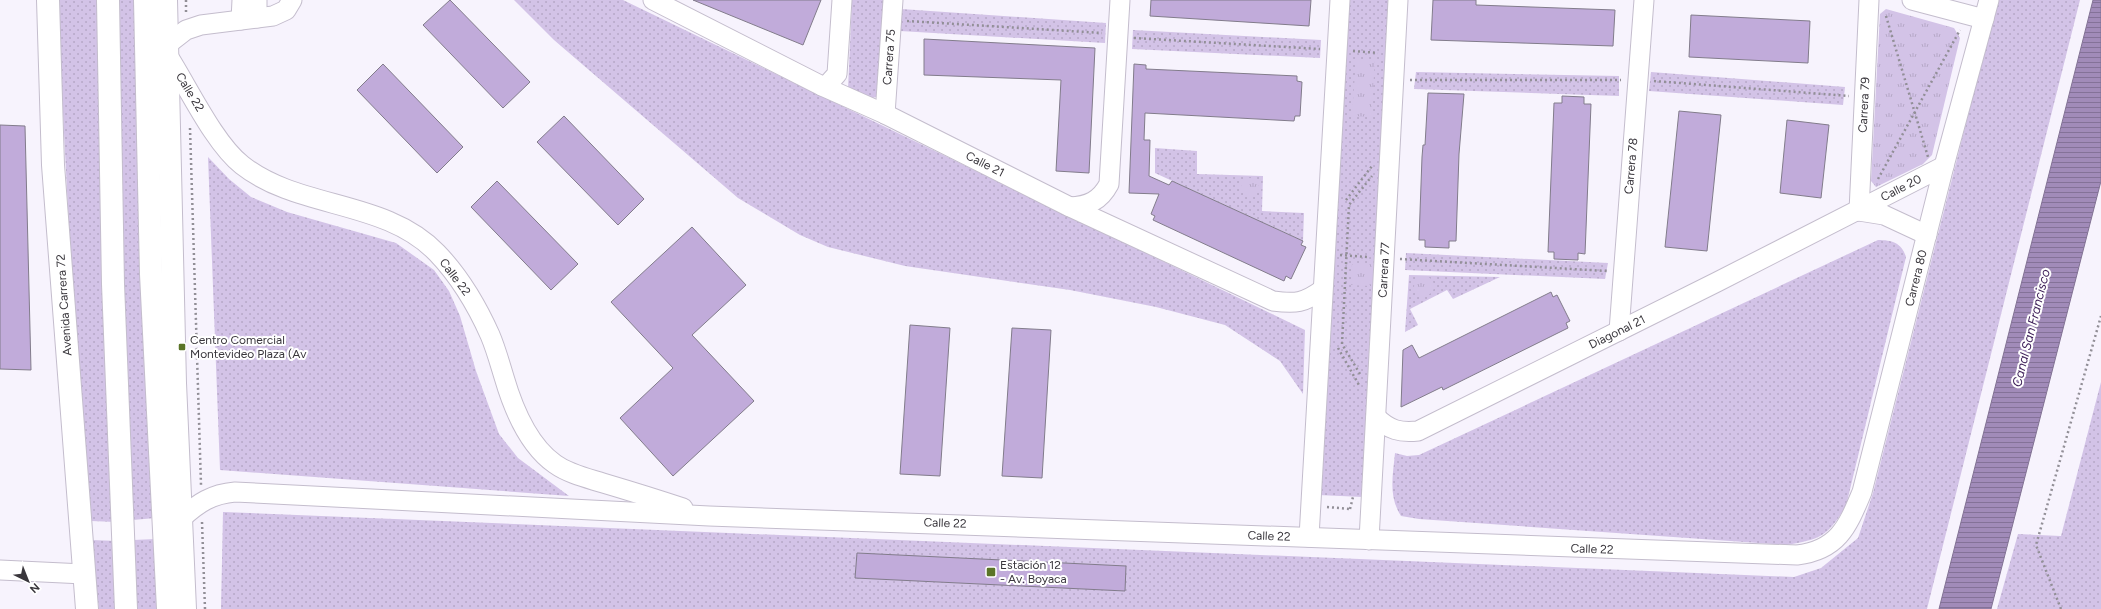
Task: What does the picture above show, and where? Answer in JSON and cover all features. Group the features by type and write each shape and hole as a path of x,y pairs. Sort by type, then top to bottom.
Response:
{"highway":[{"name":"Avenida Carrera 72","path":"48,0 53,164 87,609"},
{"path":"108,0 113,284 126,609"},
{"path":"145,0 155,365 168,609"},
{"path":"166,0 174,335 185,609"},
{"path":"155,365 174,335"}],"street":[{"path":"242,0 260,11"},
{"path":"168,50 186,30 260,11 286,10 292,0"},
{"name":"Calle 21","path":"652,0 822,86 885,114 1070,207 1273,301 1297,303 1309,299 1322,290"},
{"path":"822,86 828,84 837,74 842,0"},
{"name":"Carrera 75","path":"885,114 893,0"},
{"path":"1070,207 1084,206 1096,201 1104,194 1109,184 1120,0"},
{"path":"1309,537 1322,290 1336,255 1337,50 1340,0"},
{"name":"Carrera 77","path":"1369,540 1385,258 1387,53 1398,0"},
{"name":"Carrera 78","path":"1618,331 1644,0"},
{"path":"1912,0 1984,19"},
{"name":"Carrera 80","path":"1826,546 1848,526 1862,492 1927,235 1937,164 1989,0"},
{"name":"Carrera 79","path":"1858,210 1877,5"},
{"name":"Calle 22","path":"168,50 223,146 242,164 264,179 291,190 389,220 412,233 436,252 466,288 491,337 506,384 520,419 539,450 556,465 575,474 709,516"},
{"name":"Calle 20","path":"1858,210 1937,164"},
{"path":"1858,210 1884,215 1927,235"},
{"name":"Diagonal 21","path":"1376,417 1394,431 1403,433 1418,431 1858,210"},
{"name":"Calle 22","path":"182,518 202,501 224,493 235,492 709,516 1797,555 1810,554 1826,546"},
{"path":"0,570 84,574"}],"path":[{"path":"186,0 186,30"},
{"path":"1877,5 1915,112 1937,164"},
{"path":"901,20 1106,34"},
{"path":"1874,186 1960,30"},
{"path":"1129,38 1387,53"},
{"path":"1379,45 1387,53"},
{"path":"1378,60 1387,53"},
{"path":"190,121 205,609"},
{"path":"1344,203 1372,166 1372,159"},
{"path":"1362,376 1342,344 1349,205 1377,170"},
{"path":"1336,255 1614,272"},
{"path":"2061,609 2036,545 2101,316"},
{"path":"1335,344 1359,383 1359,391"},
{"path":"1350,509 1354,489"},
{"path":"1321,507 1354,509"}],"green space":[{"path":"58,0 99,0 116,522 91,521 71,261"},
{"path":"116,0 141,0 155,518 133,520 125,390"},
{"path":"514,0 623,0 1305,330 1303,394 1280,361 1225,325 1156,307 1070,290 905,266 828,247 800,235 738,198 554,40"},
{"path":"852,0 884,0 876,97 871,98 848,89"},
{"path":"1347,0 1391,0 1363,497 1318,495"},
{"path":"1997,0 2080,0 1927,609 221,609 223,512 1794,577 1821,568 1858,538 1873,493"},
{"path":"901,9 1106,23 1105,43 900,31"},
{"path":"1886,9 1954,28 1960,38 1932,155 1923,164 1876,187 1871,181 1880,14"},
{"path":"1133,30 1321,40 1320,58 1132,49"},
{"path":"1356,59 1375,60 1371,117 1352,116"},
{"path":"1416,72 1619,76 1619,96 1414,89"},
{"path":"1651,72 1845,87 1843,105 1649,91"},
{"path":"1155,148 1197,151 1197,174 1263,176 1262,211 1304,213 1303,241 1155,173"},
{"path":"208,157 229,179 251,197 287,212 396,243 434,270 449,291 460,316 476,371 499,434 518,458 569,496 220,470"},
{"path":"1250,178 1256,181 1259,187 1256,193 1250,196 1244,193 1241,187 1244,181"},
{"path":"1878,240 1896,243 1902,248 1906,257 1846,506 1834,524 1822,535 1807,541 1786,545 1419,519 1401,516 1394,501 1392,485 1395,453 1407,456 1419,455"},
{"path":"1406,253 1608,263 1605,279 1405,270"},
{"path":"1352,263 1372,264 1371,286 1351,285"},
{"path":"1409,275 1500,277 1453,299 1447,290 1410,309 1418,325 1405,332"},
{"path":"1424,276 1431,279 1434,286 1431,293 1424,296 1417,293 1414,286 1417,279"},
{"path":"2101,382 2101,609 1997,609 2018,534 2061,536"},
{"path":"156,539 158,609 134,609 133,540"},
{"path":"91,540 118,541 121,609 99,609"}],"water":[{"name":"Canal San Francisco","path":"2093,0 2101,0 2101,181 1991,609 1939,609"}],"building":[{"path":"450,0 530,82 503,108 423,25"},
{"path":"693,0 821,0 803,45"},
{"path":"1151,0 1311,0 1309,26 1150,16"},
{"path":"1433,0 1476,0 1476,5 1615,10 1613,46 1431,40"},
{"path":"1691,15 1810,21 1808,63 1689,57"},
{"path":"924,39 1095,48 1089,173 1056,171 1061,80 924,75"},
{"path":"383,64 463,147 437,173 357,90"},
{"path":"1134,64 1146,65 1146,69 1297,76 1297,81 1302,82 1300,116 1295,116 1294,121 1145,113 1144,140 1150,140 1149,176 1169,185 1172,181 1303,241 1301,245 1306,247 1291,279 1286,276 1284,281 1153,220 1155,216 1151,214 1159,194 1129,193"},
{"path":"1428,93 1464,94 1459,154 1456,241 1449,241 1449,248 1425,247 1425,240 1419,240 1422,157 1423,145 1425,145"},
{"path":"1562,96 1584,97 1584,104 1591,104 1585,254 1578,253 1578,260 1554,259 1554,252 1548,252 1554,103 1562,103"},
{"path":"1679,111 1721,115 1707,251 1665,247"},
{"path":"564,116 644,199 618,225 537,142"},
{"path":"1787,120 1829,125 1821,198 1780,193"},
{"path":"0,125 25,126 31,370 0,369"},
{"path":"497,181 578,264 551,290 471,207"},
{"path":"692,227 746,285 692,335 754,401 673,476 620,418 673,368 611,302"},
{"path":"1551,292 1553,297 1557,295 1570,321 1566,323 1568,328 1443,390 1442,387 1401,407 1403,350 1412,345 1419,358"},
{"path":"910,325 950,328 940,476 900,474"},
{"path":"1012,328 1051,330 1042,478 1002,476"},
{"name":"Estación 12 - Av. Boyaca","path":"857,553 1126,566 1125,591 855,578"}],"place":[{"name":"Centro Comercial Montevideo Plaza (Av","path":"182,347"},
{"name":"Estación 12 - Av. Boyaca","path":"991,572"}]}
